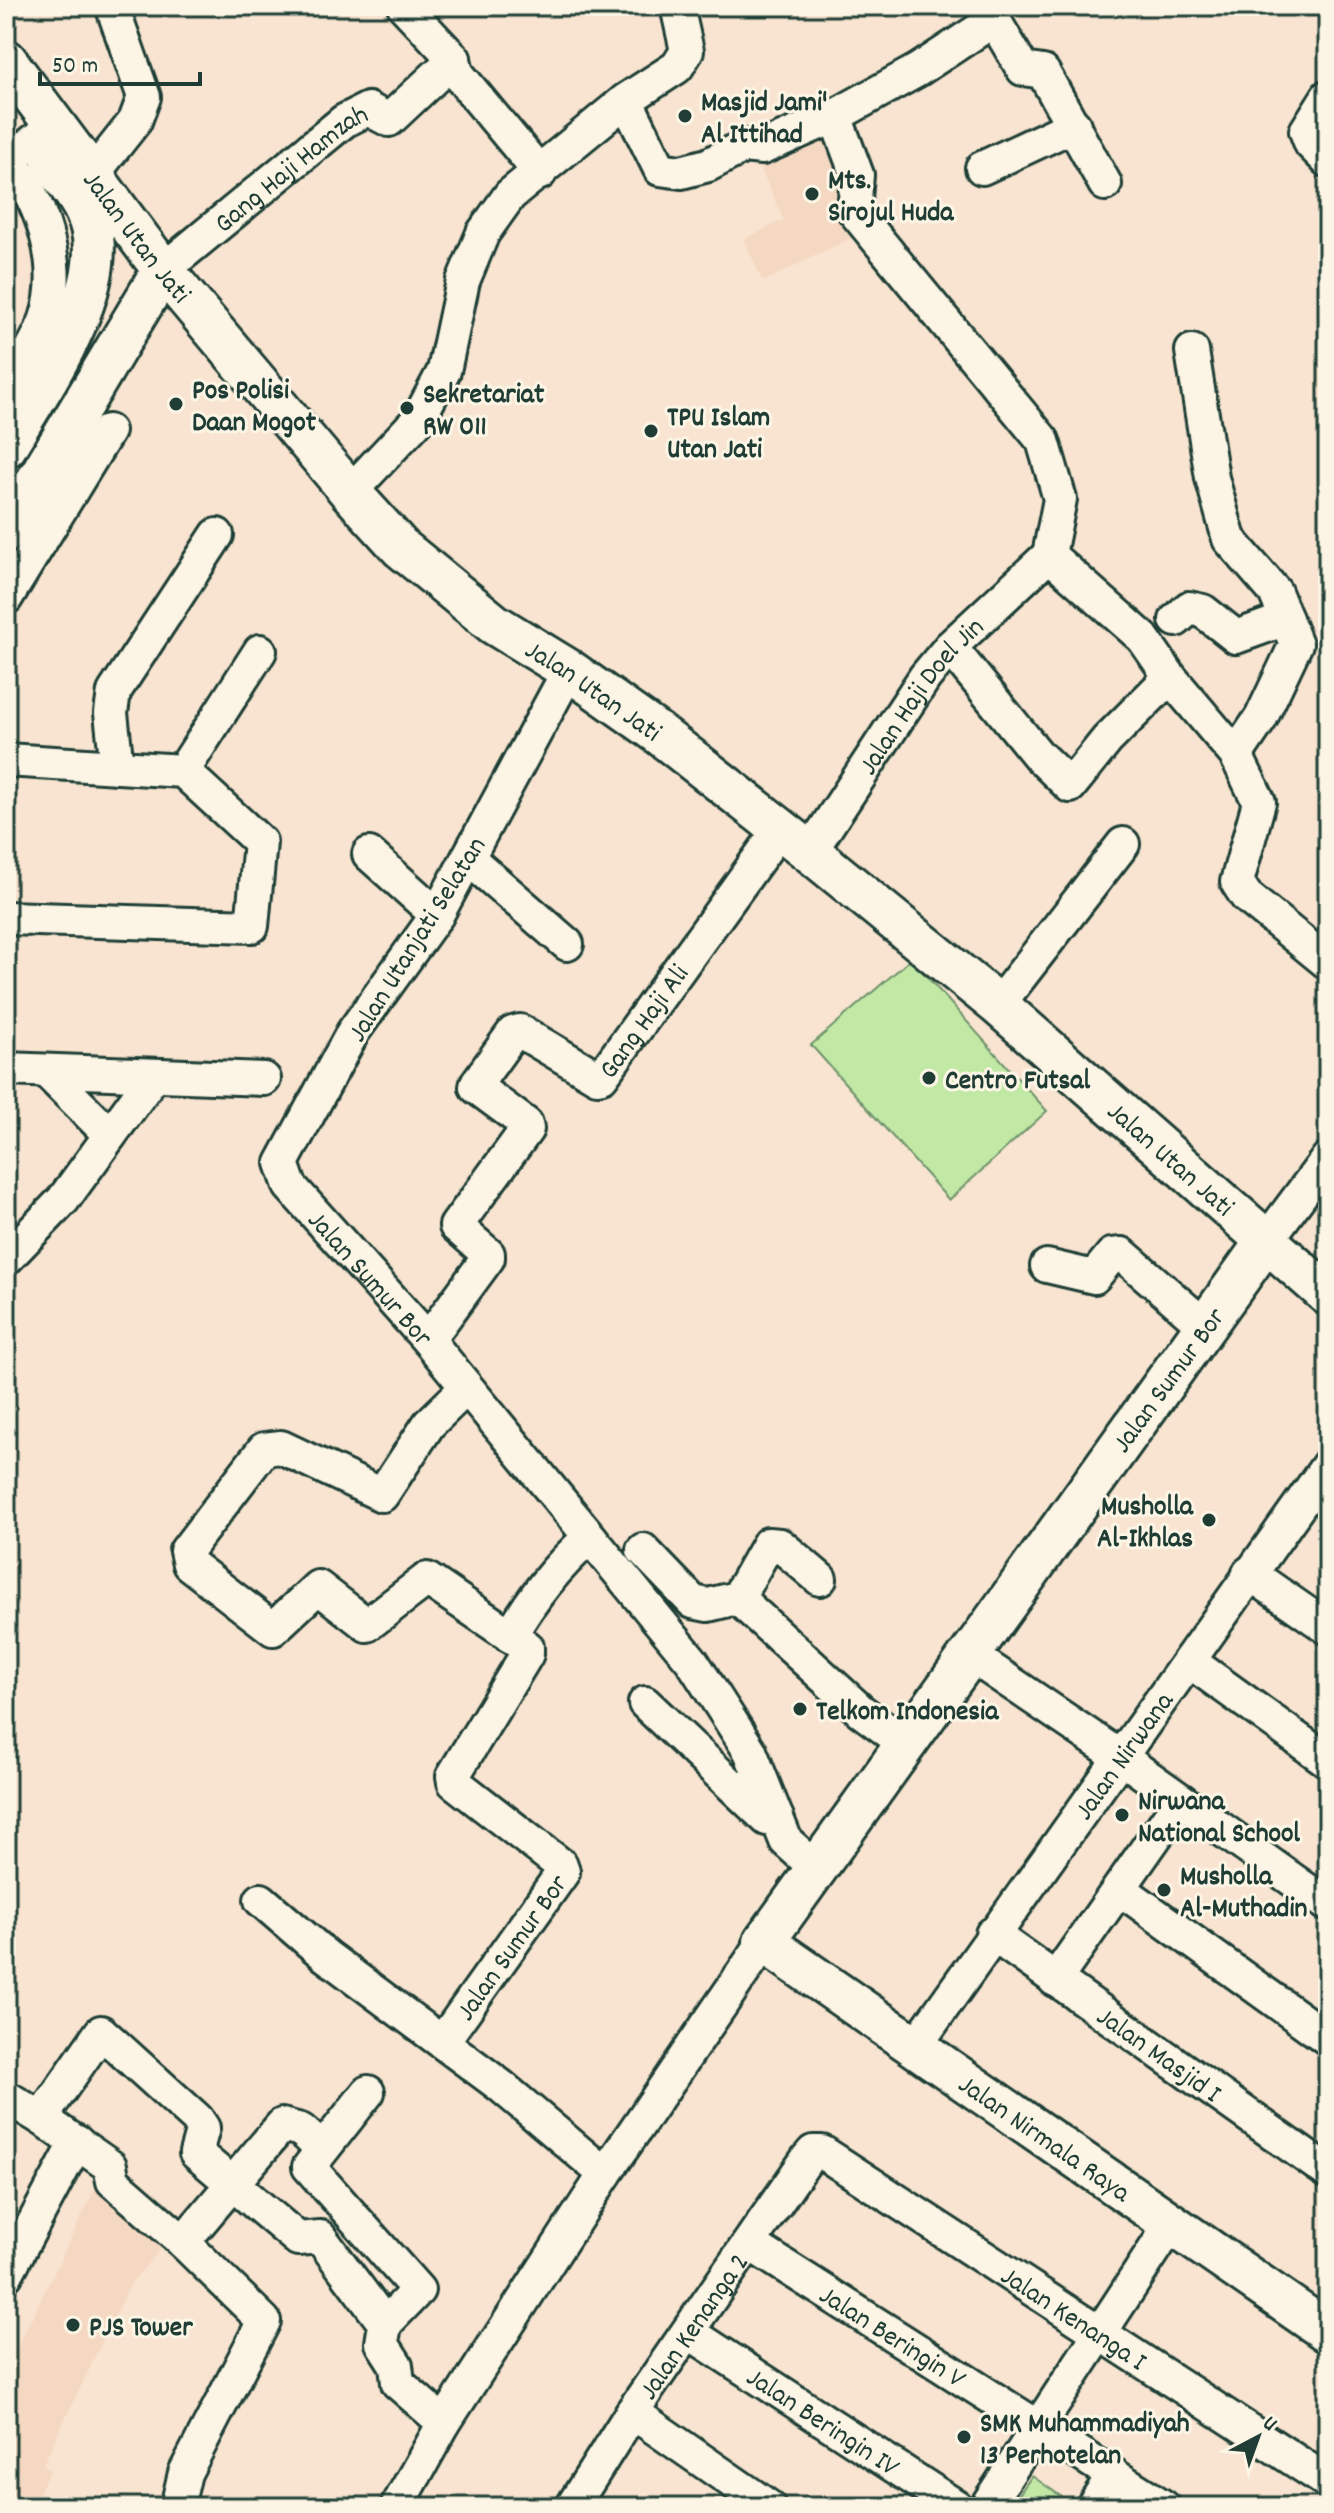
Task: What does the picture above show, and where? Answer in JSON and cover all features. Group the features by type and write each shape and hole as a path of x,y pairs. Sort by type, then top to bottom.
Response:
{"main road":[{"name":"Jalan Utan Jati","path":"6,60 163,270 401,548 494,624 569,670 658,733 795,840 998,1005 1314,1283"},
{"name":"Jalan Utan Jati","path":"6,102 17,152 80,203 92,231 94,256 84,300 66,342 6,447"},
{"path":"6,532 163,270"},
{"path":"142,305 168,294 190,303"},
{"name":"Jalan Sumur Bor","path":"764,1942 796,1846 883,1728 970,1655 1192,1315 1238,1280 1245,1221"},
{"path":"1238,1280 1247,1269 1273,1260 1314,1283"},
{"name":"Jalan Nirmala Raya","path":"764,1942 1328,2332"}],"street":[{"path":"93,174 135,121 144,97 112,6"},
{"path":"404,6 454,59 457,73 540,173"},
{"path":"350,492 418,420 444,371 463,281 483,233 510,195 626,100 677,67 687,51 677,6"},
{"path":"626,100 660,169 681,172 708,165 744,146 762,148 835,116 918,70 989,13 1023,69 1043,72 1105,184"},
{"name":"Gang Haji Hamzah","path":"163,270 344,121 368,109 389,120 454,59"},
{"path":"1328,96 1306,131 1311,144 1328,161"},
{"path":"835,116 857,175 854,211 1043,441 1060,499 1049,555 1143,638 1170,677 1236,755 1259,802 1237,882 1246,896 1328,963"},
{"path":"982,168 1074,125"},
{"path":"6,389 32,349 46,317 51,283 47,241 17,152"},
{"path":"1192,351 1212,478 1229,539 1275,592 1296,644 1271,700 1236,755"},
{"path":"6,598 108,431"},
{"path":"117,767 111,713 114,692 217,535"},
{"name":"Jalan Haji Doel Jin","path":"795,840 885,733 950,647 1049,555"},
{"path":"1176,620 1189,608 1203,611 1236,637 1286,619"},
{"path":"950,647 1038,755 1070,786 1107,740 1170,677"},
{"path":"183,771 260,651"},
{"name":"Jalan Utanjati Selatan","path":"282,1163 353,1032 437,915 569,670"},
{"path":"6,760 183,771 260,842 252,926 6,918"},
{"name":"Gang Haji Ali","path":"428,1340 488,1258 488,1254 456,1226 527,1129 526,1124 476,1087 513,1033 520,1031 597,1077 602,1076 795,840"},
{"path":"998,1005 1123,844"},
{"path":"369,854 437,915"},
{"path":"468,858 567,944"},
{"path":"6,1069 264,1079"},
{"path":"46,1071 110,1135"},
{"path":"6,1259 63,1200 154,1075"},
{"path":"1245,1221 1328,1158"},
{"name":"Jalan Sumur Bor","path":"282,1163 290,1186 428,1340 692,1661 750,1751 796,1846"},
{"path":"1047,1266 1094,1277 1112,1255 1122,1254 1192,1315"},
{"path":"466,1388 429,1424 382,1495 281,1447 264,1449 186,1551 189,1564 273,1629 318,1587 367,1625 427,1579 510,1636 532,1598 557,1566 590,1537"},
{"name":"Jalan Nirwana","path":"916,2045 1249,1573 1323,1480"},
{"path":"820,1579 780,1545 768,1544 741,1597 743,1603 883,1728"},
{"path":"643,1550 693,1602 708,1605 741,1597"},
{"path":"1249,1573 1328,1628"},
{"name":"Jalan Sumur Bor","path":"443,2041 563,1872 561,1865 454,1782 453,1776 527,1654 527,1647 510,1636"},
{"path":"970,1655 1119,1756 1328,1905"},
{"path":"1189,1661 1328,1761"},
{"path":"645,1703 796,1846"},
{"path":"1055,1980 1181,1800"},
{"path":"1120,1889 1328,2039"},
{"name":"Jalan Sumur Bor","path":"261,1900 348,1973 443,2041 601,2171"},
{"name":"Jalan Masjid I","path":"992,1934 1328,2172"},
{"name":"Jalan Sumur Bor","path":"397,2507 440,2420 601,2171 764,1942"},
{"path":"41,2118 101,2032 197,2119 203,2128 196,2153 298,2239 320,2237 385,2324"},
{"path":"368,2092 309,2167 418,2290 385,2324 382,2343 396,2365 398,2383 440,2420"},
{"path":"6,2097 110,2166 113,2181 183,2242 264,2321 185,2473 177,2507"},
{"path":"183,2242 282,2125 301,2130 321,2148"},
{"path":"6,2275 77,2142"},
{"name":"Jalan Kenanga 2","path":"572,2507 632,2412 690,2333 807,2159 813,2152 822,2152"},
{"name":"Jalan Kenanga I","path":"822,2152 1103,2332 1328,2482"},
{"path":"986,2507 1172,2223"},
{"name":"Jalan Beringin V","path":"750,2244 1164,2507"},
{"name":"Jalan Beringin IV","path":"690,2333 957,2507"},
{"path":"632,2412 769,2507"},
{"path":"1092,2507 1114,2475"}],"shaded area":[{"name":"Mts. Sirojul Huda","path":"835,125 863,232 763,282 744,239 784,220 756,159"},
{"name":"PJS Tower","path":"101,2177 170,2238 131,2283 43,2464 50,2470 32,2507 6,2507 6,2370"}],"green space":[{"name":"Centro Futsal","path":"911,959 1047,1111 949,1200 811,1045"},
{"path":"1032,2476 1072,2504 1070,2507 1010,2507"}],"place":[{"name":"Masjid Jami' Al Ittihad","path":"685,116"},
{"name":"Mts. Sirojul Huda","path":"812,194"},
{"name":"Pos Polisi Daan Mogot","path":"176,404"},
{"name":"Sekretariat RW 011","path":"407,408"},
{"name":"TPU Islam Utan Jati","path":"651,431"},
{"name":"Centro Futsal","path":"929,1078"},
{"name":"Musholla Al-Ikhlas","path":"1209,1520"},
{"name":"Telkom Indonesia","path":"800,1709"},
{"name":"Nirwana National School","path":"1122,1815"},
{"name":"Musholla Al-Muthadin","path":"1164,1890"},
{"name":"PJS Tower","path":"73,2325"},
{"name":"SMK Muhammadiyah 13 Perhotelan","path":"964,2437"}]}
